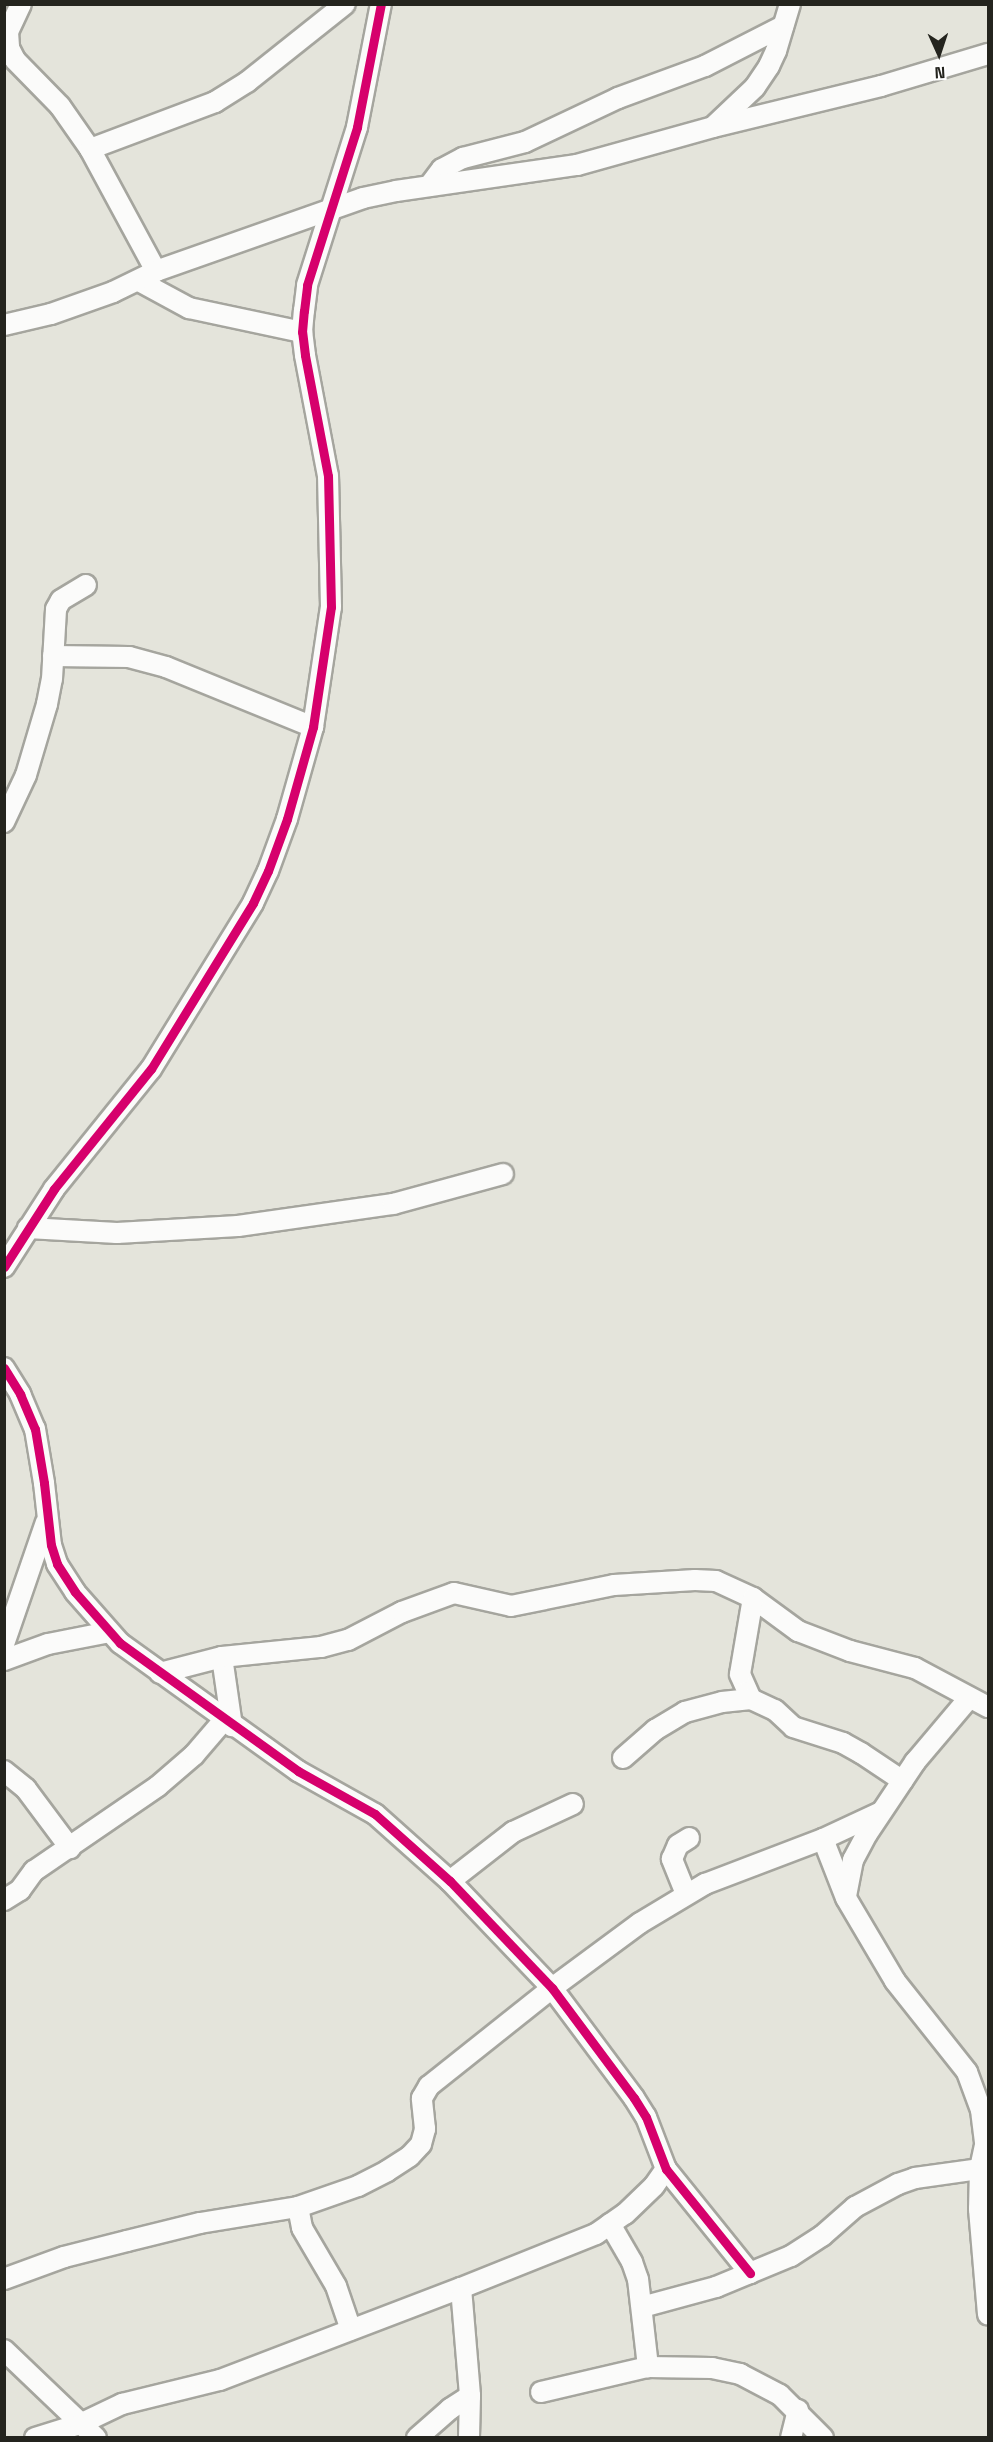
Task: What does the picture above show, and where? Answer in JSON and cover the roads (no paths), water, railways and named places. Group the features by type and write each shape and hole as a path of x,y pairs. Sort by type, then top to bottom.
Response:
{"street":[{"path":"21,4 7,22 10,55 60,106 90,149 156,271"},
{"path":"90,149 215,102 247,82 345,4"},
{"path":"4,1267 54,1189 151,1069 253,903 287,819 312,727 331,607 331,506 328,476 302,333 307,285 357,127 381,4"},
{"path":"713,127 755,87 776,51 790,4"},
{"path":"429,186 442,169 464,158 525,142 618,98 705,66 783,26"},
{"path":"4,326 51,314 139,281 156,271 374,195 577,165 713,127 881,86 988,54"},
{"path":"139,281 189,308 302,333"},
{"path":"4,822 26,775 47,704 52,680 56,609 61,600 86,585"},
{"path":"53,656 129,657 166,667 312,727"},
{"path":"28,1228 117,1233 238,1226 393,1204 503,1174"},
{"path":"4,1368 20,1394 34,1429 44,1484 46,1520 57,1564 75,1592 110,1632 160,1673 298,1771 375,1814 450,1881 552,1988 634,2097 645,2117 666,2169 750,2273"},
{"path":"4,1644 46,1520"},
{"path":"160,1673 222,1657 321,1647 348,1640 402,1612 454,1593 511,1606 614,1585 694,1580 716,1581 753,1598 798,1632 849,1651 915,1668 988,1707"},
{"path":"722,1702 740,1674 753,1598"},
{"path":"4,1660 48,1644 110,1632"},
{"path":"222,1657 228,1723"},
{"path":"740,1674 751,1700"},
{"path":"846,1898 853,1860 881,1812 969,1698"},
{"path":"623,1758 655,1730 685,1712 722,1702 751,1700 775,1710 793,1727 843,1743 903,1781"},
{"path":"4,1900 20,1890 34,1871 158,1786 228,1723"},
{"path":"4,1771 26,1789 70,1848"},
{"path":"450,1881 513,1832 573,1804"},
{"path":"4,2279 64,2257 200,2223 298,2207 358,2186 410,2156 421,2144 425,2129 422,2098 429,2085 552,1988 640,1923 686,1894 739,1870 823,1839 881,1812"},
{"path":"686,1894 672,1859 678,1845 689,1838"},
{"path":"823,1839 846,1898 895,1981 966,2072 987,2127 978,2196 988,2315"},
{"path":"35,2438 80,2424 122,2404 220,2380 596,2234 654,2186 666,2169"},
{"path":"642,2307 716,2287 790,2256 881,2192 915,2178 960,2174 980,2169"},
{"path":"960,2174 978,2196"},
{"path":"298,2207 302,2228 336,2286 351,2330"},
{"path":"610,2224 632,2262 638,2279 648,2367"},
{"path":"461,2288 470,2396 469,2438"},
{"path":"4,2350 96,2438"},
{"path":"541,2392 648,2367 690,2365 740,2374 770,2388 798,2410 823,2438"},
{"path":"417,2438 450,2409 470,2396"},
{"path":"791,2438 798,2410"}]}
